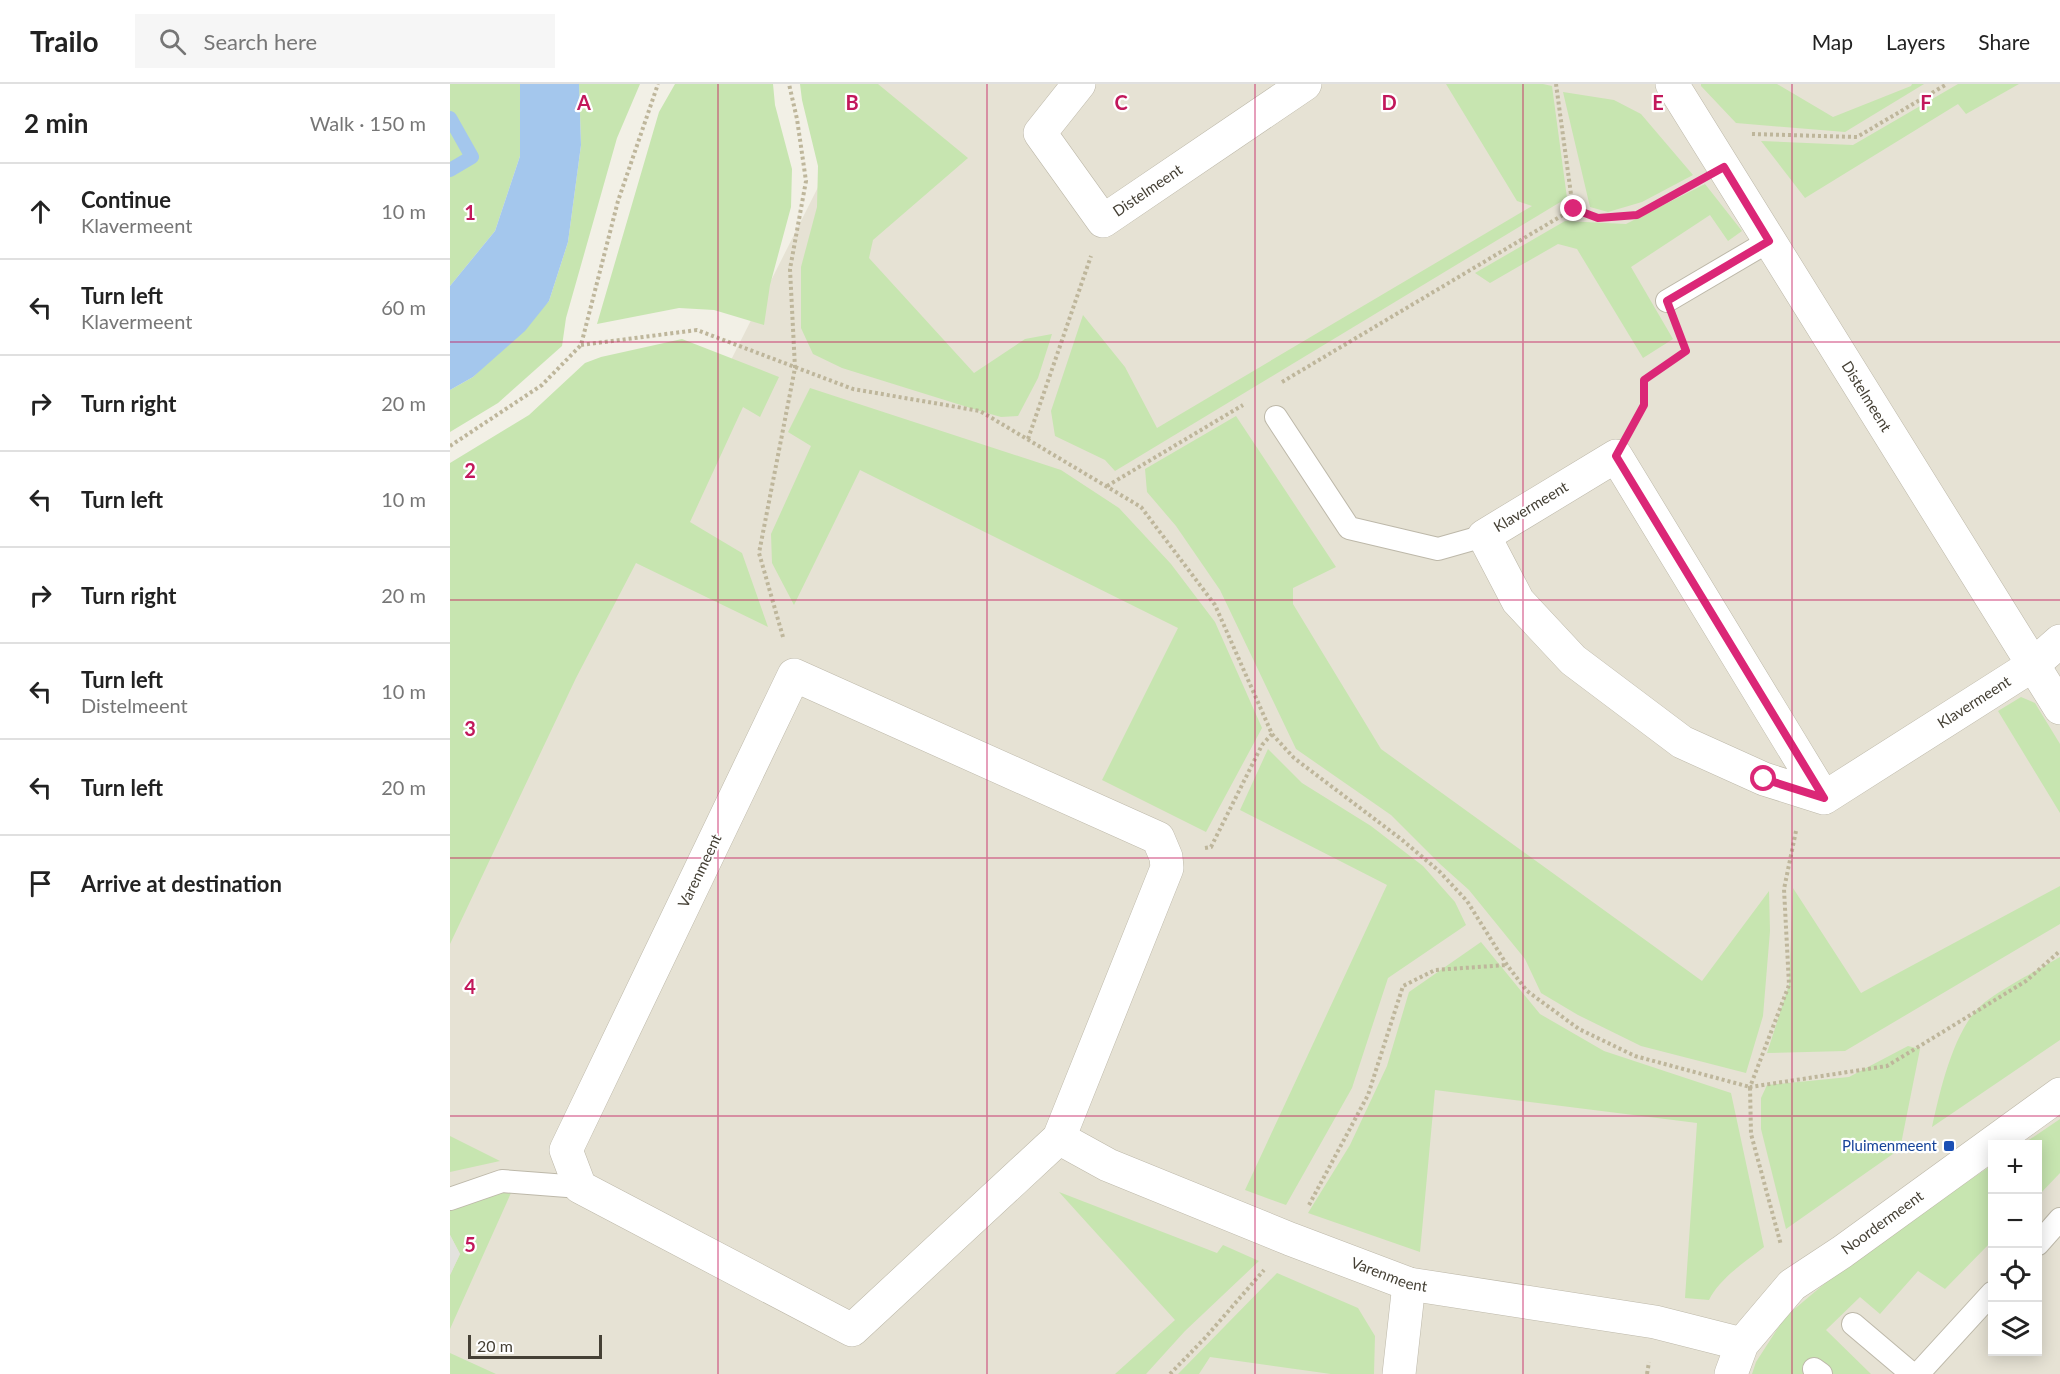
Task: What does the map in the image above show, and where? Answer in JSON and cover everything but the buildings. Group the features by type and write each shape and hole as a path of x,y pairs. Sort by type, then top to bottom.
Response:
{"street":[{"name":"Distelmeent","path":"1079,84 1040,133 1102,221 1305,84"},
{"name":"Distelmeent","path":"1672,84 2060,708"},
{"name":"Klavermeent","path":"1616,456 1484,536 1518,601 1573,660 1682,742 1764,779 1815,795 2033,665 2060,641"},
{"path":"1616,456 1815,795"},
{"path":"580,1187 852,1330 1059,1138 1167,868 1166,857 1158,838 794,675"},
{"name":"Varenmeent","path":"580,1187 566,1150 794,675"},
{"name":"Noordermeent","path":"1736,1359 1792,1285 1842,1252 2060,1094"},
{"name":"Varenmeent","path":"1059,1138 1108,1165 1408,1284 1655,1323 1736,1359"},
{"path":"1399,1374 1408,1284"}],"lane":[{"path":"1667,301 1769,241"},
{"path":"1276,417 1349,528 1438,549 1484,536"},
{"path":"450,1199 502,1181 580,1187"},
{"path":"2042,1239 2060,1219"},
{"path":"1917,1374 1988,1297"},
{"path":"1853,1324 1912,1374"}],"path":[{"path":"450,446 542,386 581,345 618,201 658,84"},
{"path":"789,84 797,119 806,181 790,269 795,368 759,553 794,675"},
{"path":"1556,84 1574,209"},
{"path":"1693,118 1752,134 1857,137 1947,84"},
{"path":"1574,209 1598,218 1637,215 1724,167"},
{"path":"1278,384 1574,209"},
{"path":"1028,439 1102,221"},
{"path":"1616,456 1644,405 1644,380 1686,351 1667,301"},
{"path":"581,345 697,330 853,389 980,411 1141,507 1215,605 1272,734 1294,758 1401,839 1439,871 1467,902 1507,965 1527,991 1579,1029 1635,1056 1750,1087 1887,1066 2026,981 2060,951"},
{"path":"1107,486 1248,402"},
{"path":"1166,857 1211,847 1262,745 1272,734"},
{"path":"1792,1285 1751,1134 1750,1087 1789,985 1784,889 1815,795"},
{"path":"1170,1374 1205,1338 1290,1239 1368,1095 1403,986 1435,970 1507,965"}],"shaded area":[{"path":"870,84 2060,84 2060,1374 450,1374 450,906 666,489"},
{"path":"450,1235 460,1254 450,1275"}],"green space":[{"path":"450,84 520,84 520,156 495,231 450,286"},
{"path":"579,84 640,84 617,138 566,318 562,346 498,403 450,432 450,390 473,377 549,301 568,242 581,145"},
{"path":"675,84 773,84 775,105 792,169 791,207 770,285 764,325 714,310 679,308 597,324 659,112"},
{"path":"800,84 878,84 968,158 873,240 869,258 974,373 1025,339 1052,334 1038,378 1018,416 1001,417 980,411 842,368 813,354 801,328 801,267 817,207 818,166"},
{"path":"1446,84 1543,84 1552,86 1567,198 1115,471 1105,460 1055,436 1051,411 1083,315 1125,367 1157,428 1532,206 1517,201"},
{"path":"1701,84 1777,84 1833,117 1912,84 1924,84 1845,132 1736,123"},
{"path":"1958,84 2019,84 1966,114 1958,104 1805,198 1761,141 1853,145"},
{"path":"1563,92 1614,100 1641,114 1693,175 1642,202 1608,212 1590,207"},
{"path":"1705,184 1742,231 1728,241 1710,215 1631,267 1673,339 1643,358 1577,249 1558,244 1490,283 1475,273 1565,221 1626,224"},
{"path":"682,339 779,377 760,417 743,407 690,522 742,553 768,627 636,563 576,678 450,944 450,463 529,415 585,363 601,357"},
{"path":"810,388 1061,470 1119,508 1171,564 1215,622 1262,728 1206,832 1102,780 1178,628 860,470 794,605 772,563 771,534 811,446 788,432"},
{"path":"1236,416 1336,567 1293,588 1293,604 1381,749 1702,981 1769,891 1770,931 1763,1016 1746,1073 1641,1046 1578,1015 1541,993 1525,959 1469,890 1391,815 1296,749 1220,590 1176,526 1147,492 1145,469"},
{"path":"2021,697 2035,703 2060,744 2060,813 1998,711"},
{"path":"1268,749 1302,783 1371,826 1423,866 1455,902 1466,925 1388,978 1352,1088 1286,1205 1245,1190 1387,885 1240,810"},
{"path":"2060,886 2060,924 1845,1051 1767,1053 1789,985 1793,888 1861,993"},
{"path":"1481,942 1540,1014 1604,1051 1731,1093 1764,1247 1726,1278 1709,1300 1685,1298 1697,1123 1435,1090 1420,1252 1308,1213 1350,1145 1387,1066 1409,992"},
{"path":"2060,957 2060,1040 1932,1127 1950,1060 1974,1013 1985,1002 2012,984"},
{"path":"1908,1046 1920,1049 1900,1149 1786,1229 1761,1129 1761,1098 1767,1085 1849,1077"},
{"path":"2060,1119 2060,1173 2042,1192 2042,1140 2029,1140"},
{"path":"450,1136 500,1161 450,1172"},
{"path":"1988,1168 1988,1245 1945,1289 1918,1271 1880,1314 1860,1297 1826,1330 1871,1374 1752,1374 1756,1362 1785,1317 1855,1258"},
{"path":"515,1184 450,1329 450,1275 460,1254 450,1235 450,1204"},
{"path":"1059,1192 1217,1253 1223,1245 1259,1261 1185,1331 1146,1374 1115,1374 1175,1320"},
{"path":"1277,1273 1358,1308 1375,1336 1374,1374 1331,1374 1210,1357 1199,1374 1178,1374"},
{"path":"450,1353 496,1374 450,1374"}],"water":[{"path":"520,84 579,84 581,145 568,242 549,301 525,331 473,377 450,390 450,286 495,231 520,156"}],"waterway":[{"path":"450,118 472,157 450,170"}],"place":[{"name":"Pluimenmeent","path":"1949,1146"}],"route":[{"path":"1574,209 1598,218 1637,215 1724,167 1769,241 1667,301 1686,351 1644,380 1644,405 1616,456 1824,798 1764,779"}]}
